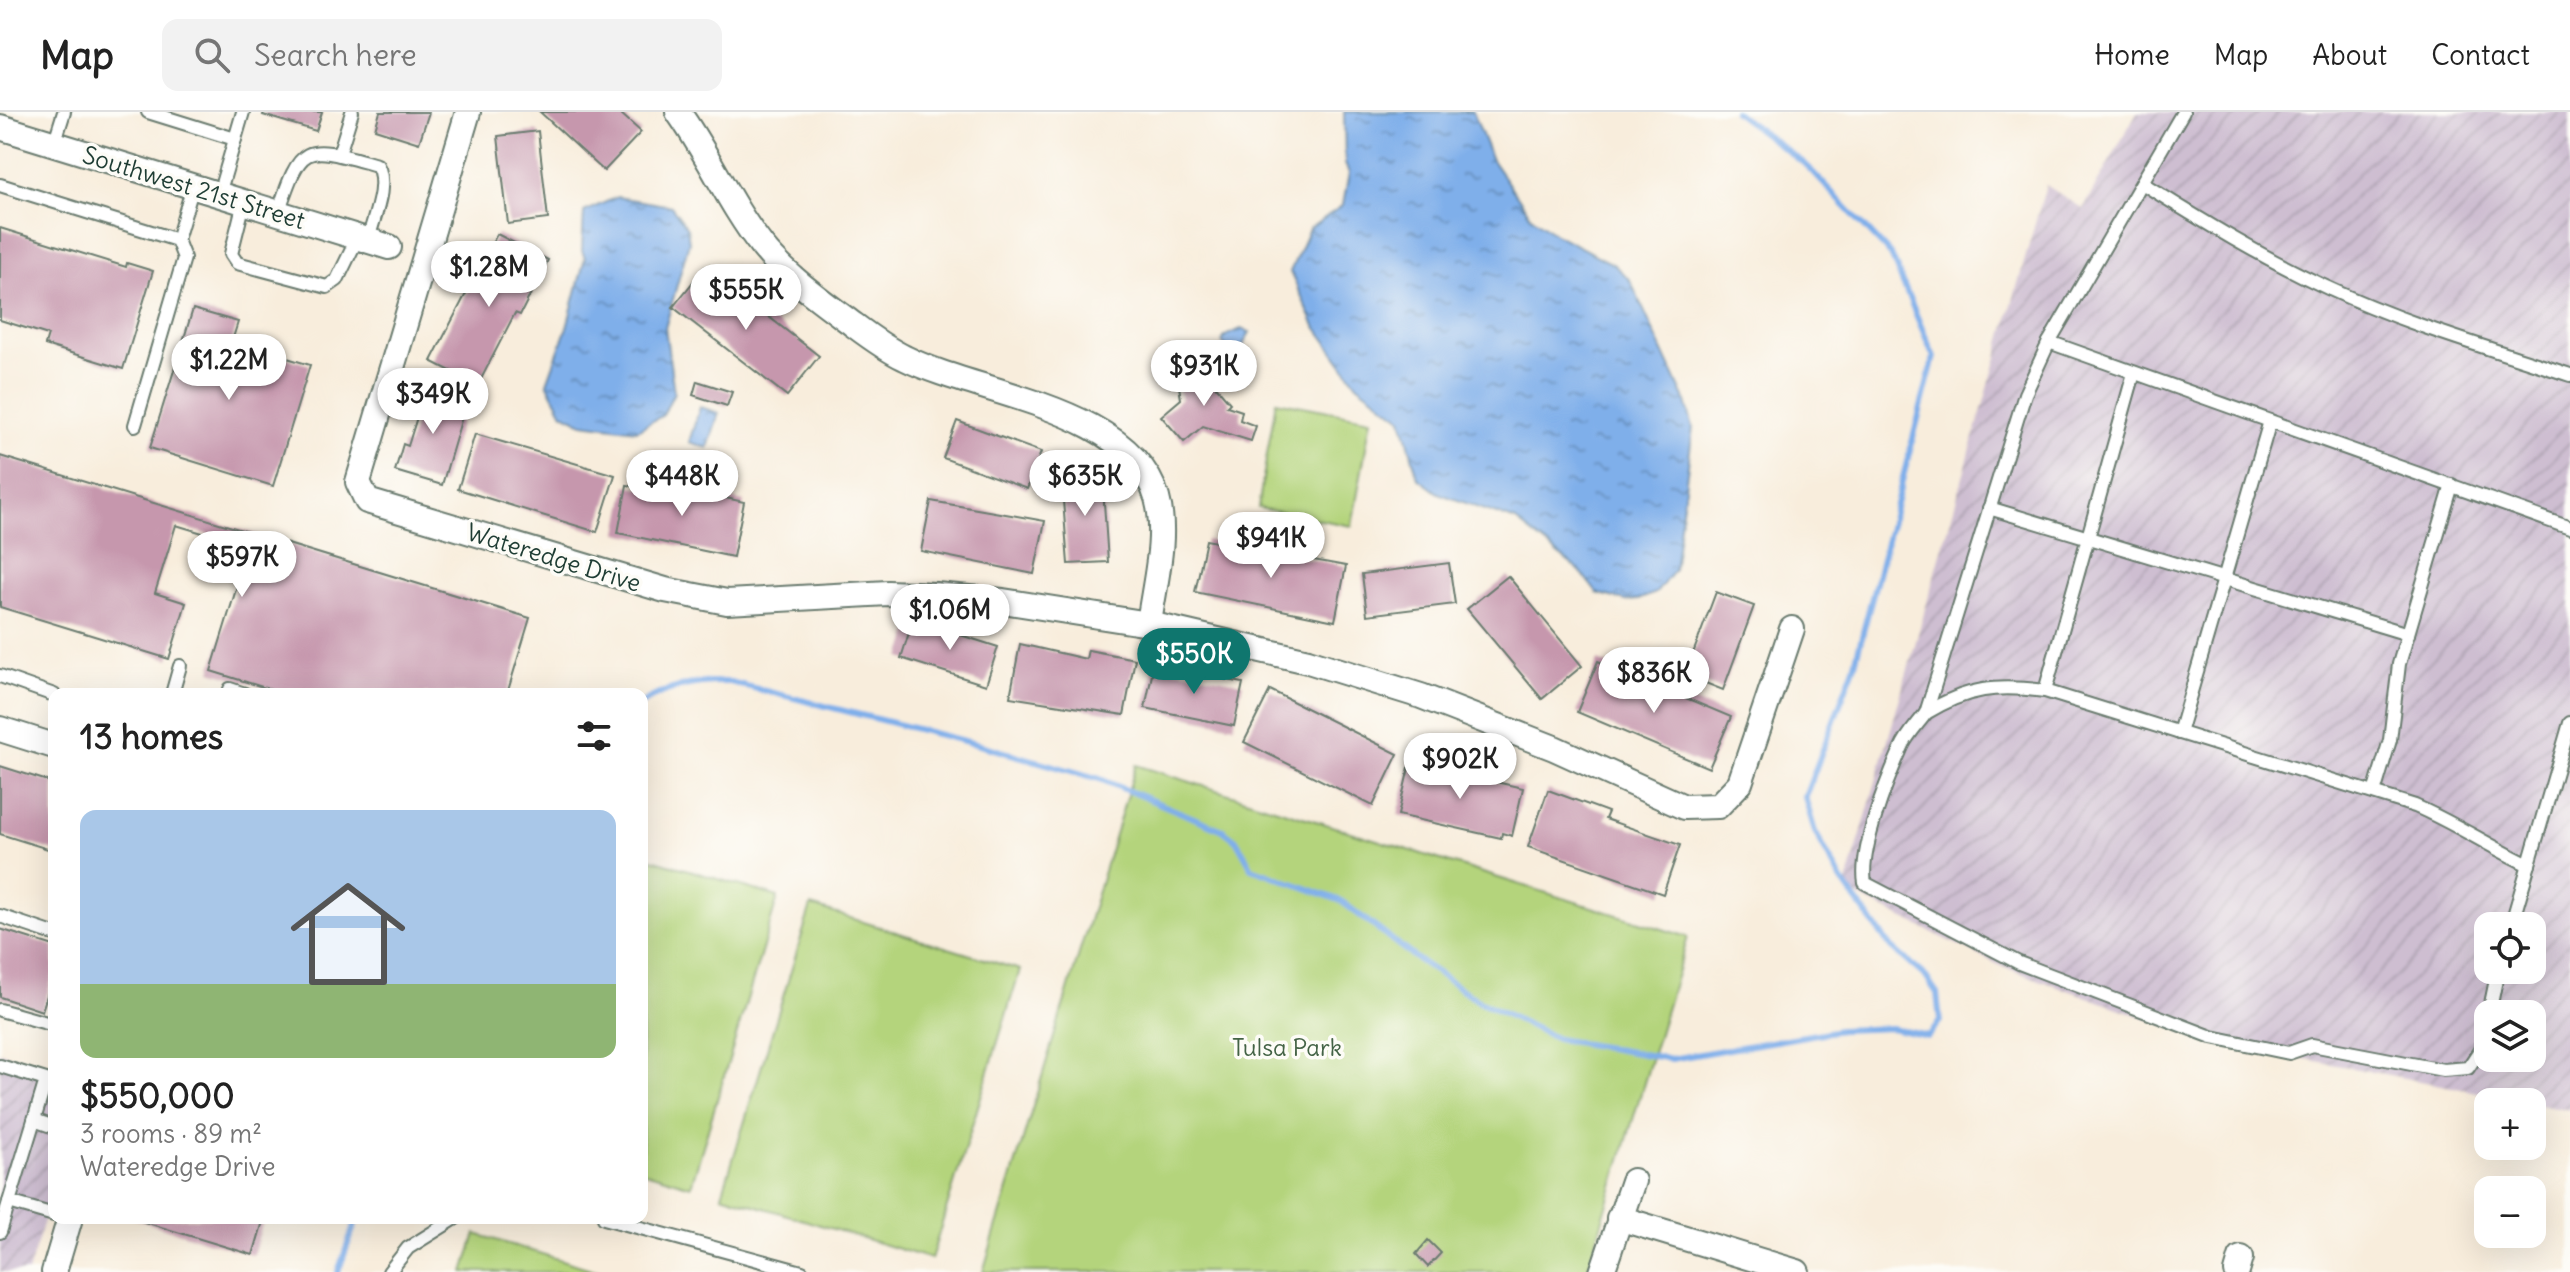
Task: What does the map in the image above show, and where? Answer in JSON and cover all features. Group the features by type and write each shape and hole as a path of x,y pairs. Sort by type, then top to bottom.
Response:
{"street":[{"name":"Wateredge Drive","path":"468,112 358,482 367,501 665,590 727,602 888,593 1003,601 1149,624 1308,661 1421,696 1554,748 1684,807 1718,806 1740,783 1792,629"},
{"path":"678,112 763,247 808,290 856,326 904,358 1060,413 1103,431 1127,448 1157,496 1161,529 1149,624"},
{"name":"Southwest 21st Street","path":"0,127 372,241"},
{"path":"0,729 48,744"},
{"path":"1602,1272 1633,1181"},
{"path":"1619,1218 1797,1272"},
{"path":"54,1272 64,1224"}],"lane":[{"path":"54,144 64,112"},
{"path":"148,112 235,139"},
{"path":"219,194 243,112"},
{"path":"339,154 352,112"},
{"path":"2183,112 2049,342 2025,394 1926,713 1902,746 1883,795 1865,861 1865,883 2019,963 2238,1044 2289,1053 2312,1045 2458,1071 2477,1059 2495,984"},
{"path":"244,202 231,254 237,263 312,286 327,287 372,241 382,174 377,165 339,154 320,150 304,154 294,166 278,213"},
{"path":"2142,183 2229,238 2329,289 2446,334 2570,375"},
{"path":"0,185 177,240"},
{"path":"135,425 184,258 177,240 193,186"},
{"path":"2049,342 2570,528"},
{"path":"2045,691 2134,373"},
{"path":"2179,733 2270,421"},
{"path":"2374,793 2390,740 2399,664 2452,485"},
{"path":"1989,508 2408,634"},
{"path":"174,688 180,666"},
{"path":"0,676 48,691"},
{"path":"1926,713 1958,693 2007,686 2045,691 2374,793 2462,826 2499,851 2529,865"},
{"path":"2515,912 2570,723"},
{"path":"0,916 48,932"},
{"path":"0,1010 48,1023"},
{"path":"0,1066 46,1080 0,1232"},
{"path":"34,1120 48,1125"},
{"path":"9,1202 48,1213"},
{"path":"389,1272 408,1248 446,1224"},
{"path":"626,1224 802,1272"}],"shaded area":[{"path":"2137,112 2570,112 2570,1110 2546,1105 2546,1088 2474,1088 2474,1091 2207,1040 2001,966 1845,890 2046,185 2083,209"},
{"path":"0,1052 48,1066 48,1208 28,1272 0,1272"}],"green space":[{"path":"1276,401 1371,419 1352,526 1258,508"},
{"name":"Tulsa Park","path":"1136,765 1688,937 1587,1272 983,1272"},
{"path":"648,858 778,897 691,1186 648,1173"},
{"path":"811,906 1020,970 931,1259 722,1195"},
{"path":"476,1234 601,1272 464,1272"}],"water":[{"path":"1344,112 1473,112 1492,160 1531,216 1555,234 1613,264 1630,280 1686,402 1693,428 1674,570 1656,593 1626,601 1597,593 1580,571 1516,521 1438,493 1418,478 1402,418 1357,384 1314,324 1290,272 1309,229 1343,205 1349,173 1345,164"},
{"path":"617,197 671,206 687,228 689,242 665,328 674,392 663,415 637,430 583,423 563,413 547,383 567,327 585,258 582,251 584,212"},
{"path":"1241,329 1250,332 1243,345 1251,360 1243,369 1234,363 1233,353 1222,342 1225,336"},
{"path":"700,407 719,413 708,448 689,442"}],"building":[{"path":"264,112 322,112 316,131 263,115"},
{"path":"380,112 429,112 419,143 375,129"},
{"path":"540,112 619,112 641,132 604,171"},
{"path":"538,131 548,219 508,224 498,136"},
{"path":"0,228 126,267 127,263 153,271 123,369 45,345 48,335 0,320"},
{"path":"497,234 548,260 520,315 515,313 478,385 431,361"},
{"path":"705,267 819,356 787,396 673,307"},
{"path":"193,309 238,322 232,341 310,365 273,486 150,448"},
{"path":"1200,362 1203,379 1207,376 1230,403 1227,406 1242,411 1240,420 1256,426 1251,441 1203,426 1184,442 1161,416 1181,399 1176,367"},
{"path":"697,381 732,392 727,406 693,395"},
{"path":"427,385 468,397 442,485 395,471 403,444 408,446"},
{"path":"957,421 1041,452 1027,489 943,458"},
{"path":"475,434 615,475 597,532 458,489"},
{"path":"0,456 530,618 509,688 266,688 211,671 249,547 176,525 155,593 186,603 169,659 0,607"},
{"path":"1102,473 1108,562 1068,564 1061,475"},
{"path":"642,481 677,488 676,493 697,497 698,492 744,502 733,557 618,533 627,485 641,488"},
{"path":"931,501 1045,521 1034,574 921,551"},
{"path":"1206,540 1346,566 1335,621 1195,592"},
{"path":"1449,563 1455,604 1367,615 1362,574"},
{"path":"1508,576 1582,666 1542,699 1467,609"},
{"path":"1716,592 1754,606 1723,690 1685,675"},
{"path":"913,620 998,647 986,685 901,658"},
{"path":"1020,644 1086,659 1088,650 1135,659 1124,715 1010,697"},
{"path":"1598,661 1731,717 1709,768 1577,712"},
{"path":"1154,665 1243,683 1234,726 1145,708"},
{"path":"1270,690 1398,754 1373,806 1244,742"},
{"path":"1410,763 1523,788 1512,836 1502,833 1501,838 1398,815"},
{"path":"0,766 48,781 48,849 0,834"},
{"path":"1548,790 1608,812 1605,819 1680,845 1663,894 1528,847"},
{"path":"0,929 48,944 48,992 42,1011 0,997"},
{"path":"151,1224 262,1224 253,1255"},
{"path":"1428,1240 1441,1253 1428,1267 1416,1254"}],"waterway":[{"path":"648,700 684,686 730,682 976,744 1100,779 1223,830 1236,840 1252,868 1341,901 1418,960 1479,1001 1557,1039 1671,1059 1840,1030 1891,1028 1928,1036 1940,1021 1937,993 1926,977 1890,946 1842,881 1815,832 1805,797 1854,667 1934,357 1891,255 1805,164 1735,112"},
{"path":"338,1272 355,1224"}]}
